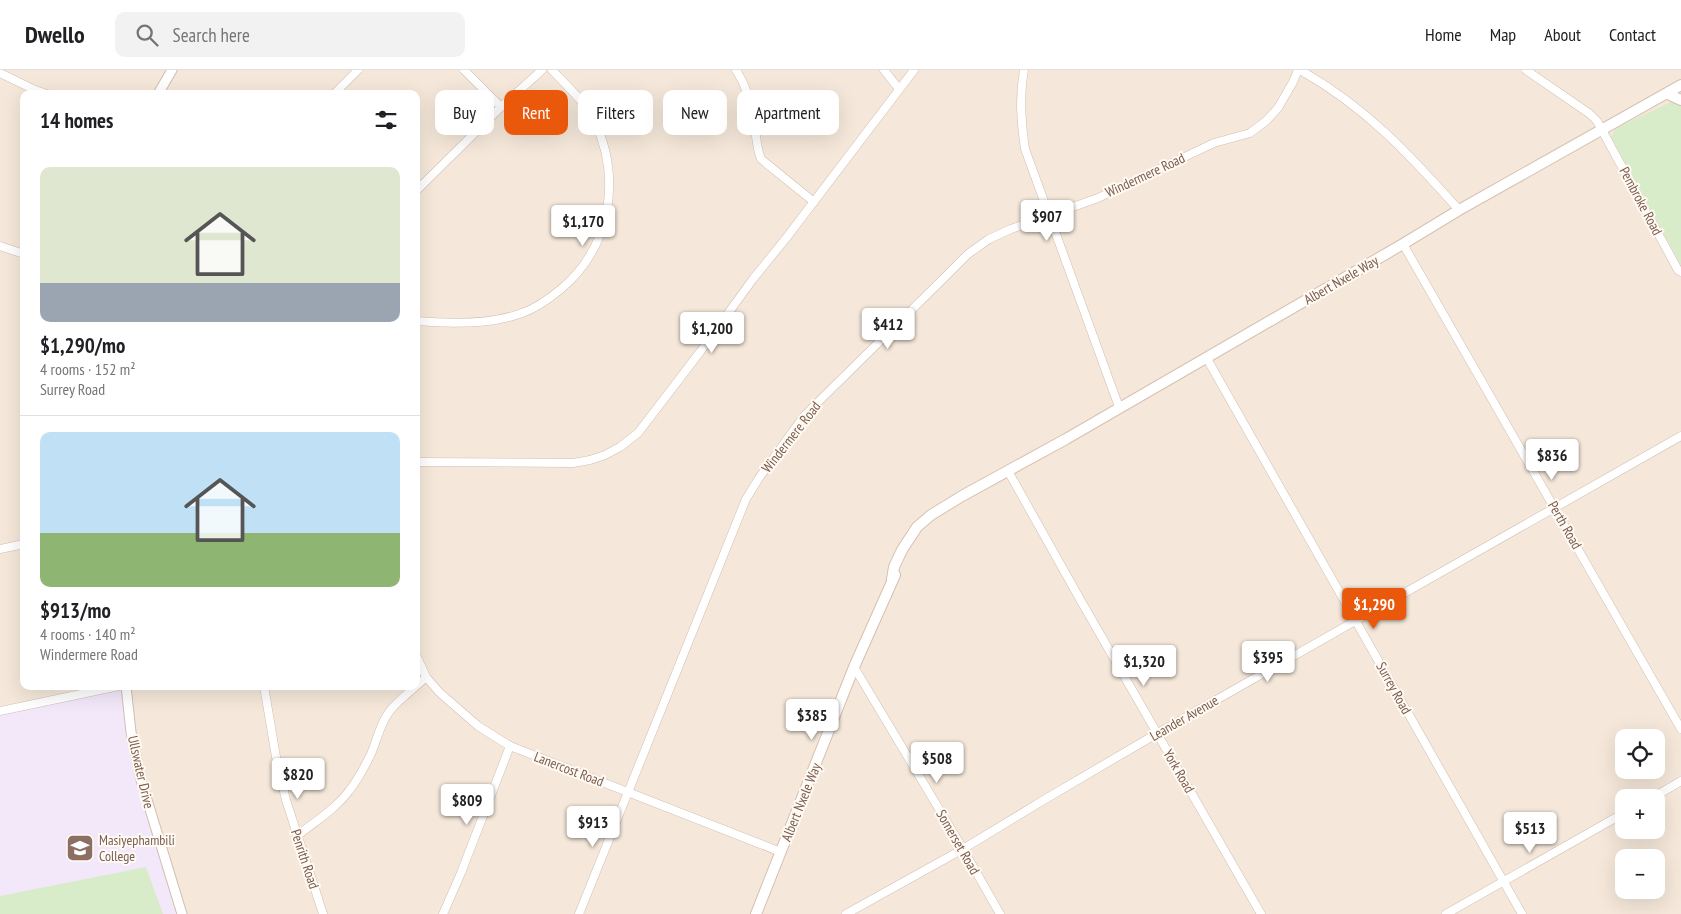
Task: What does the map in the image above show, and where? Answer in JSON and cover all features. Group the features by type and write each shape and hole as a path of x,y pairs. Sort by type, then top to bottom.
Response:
{"main road":[{"name":"Albert Nxele Way","path":"756,914 854,667 892,579 894,567 911,534 924,521 963,498 993,477 1005,473 1404,244 1459,210 1673,91 1681,79"},
{"path":"1673,91 1681,100"}],"street":[{"path":"160,90 172,70"},
{"path":"338,90 358,70"},
{"path":"464,70 501,107"},
{"path":"420,187 501,107 542,70"},
{"path":"420,322 470,322 499,319 522,313 540,305 565,286 577,275 593,252 602,231 608,206 606,152 594,119 585,106 552,70"},
{"path":"736,70 749,95 758,153 761,159 814,202"},
{"path":"884,70 899,89"},
{"path":"420,462 573,463 605,455 620,447 638,433 753,279 914,70"},
{"path":"1024,70 1020,103 1025,149 1120,407"},
{"path":"1299,70 1323,83 1366,114 1409,155 1459,210"},
{"name":"Windermere Road","path":"579,914 627,791 688,648 746,499 790,435 814,405 848,374 968,254 989,239 1098,198 1214,143 1250,133 1266,121 1278,108 1299,70"},
{"name":"Pembroke Road","path":"1526,70 1590,114 1602,129 1678,270 1681,272"},
{"path":"0,73 35,90"},
{"name":"Perth Road","path":"1404,244 1681,729"},
{"path":"0,246 20,253"},
{"name":"Surrey Road","path":"1206,357 1522,914"},
{"name":"Leander Avenue","path":"846,914 963,849 1047,798 1356,620 1681,436"},
{"name":"York Road","path":"1005,473 1261,914"},
{"path":"0,549 20,545"},
{"name":"Lanercost Road","path":"420,664 426,678 456,708 478,726 510,746 781,852"},
{"name":"Somerset Road","path":"854,667 1000,914"},
{"path":"420,684 426,678"},
{"path":"0,711 101,690"},
{"name":"Ullswater Drive","path":"126,690 131,732 141,780 182,914"},
{"name":"Penrith Road","path":"265,690 276,757 286,800 323,914"},
{"path":"297,836 312,823 328,814 351,789 370,754 384,720 390,711 413,690"},
{"path":"443,914 461,873 510,746"},
{"path":"1665,790 1681,781"},
{"path":"1446,914 1615,818"}],"shaded area":[{"path":"0,70 1681,70 1681,914 0,914"},
{"name":"Masiyephambili College","path":"110,690 124,690 129,732 179,914 0,914 0,713"}],"green space":[{"path":"1673,101 1681,105 1681,265 1611,137 1616,128"},
{"path":"146,867 163,914 0,914 0,896"}],"place":[{"name":"Masiyephambili College","path":"80,848"}]}
